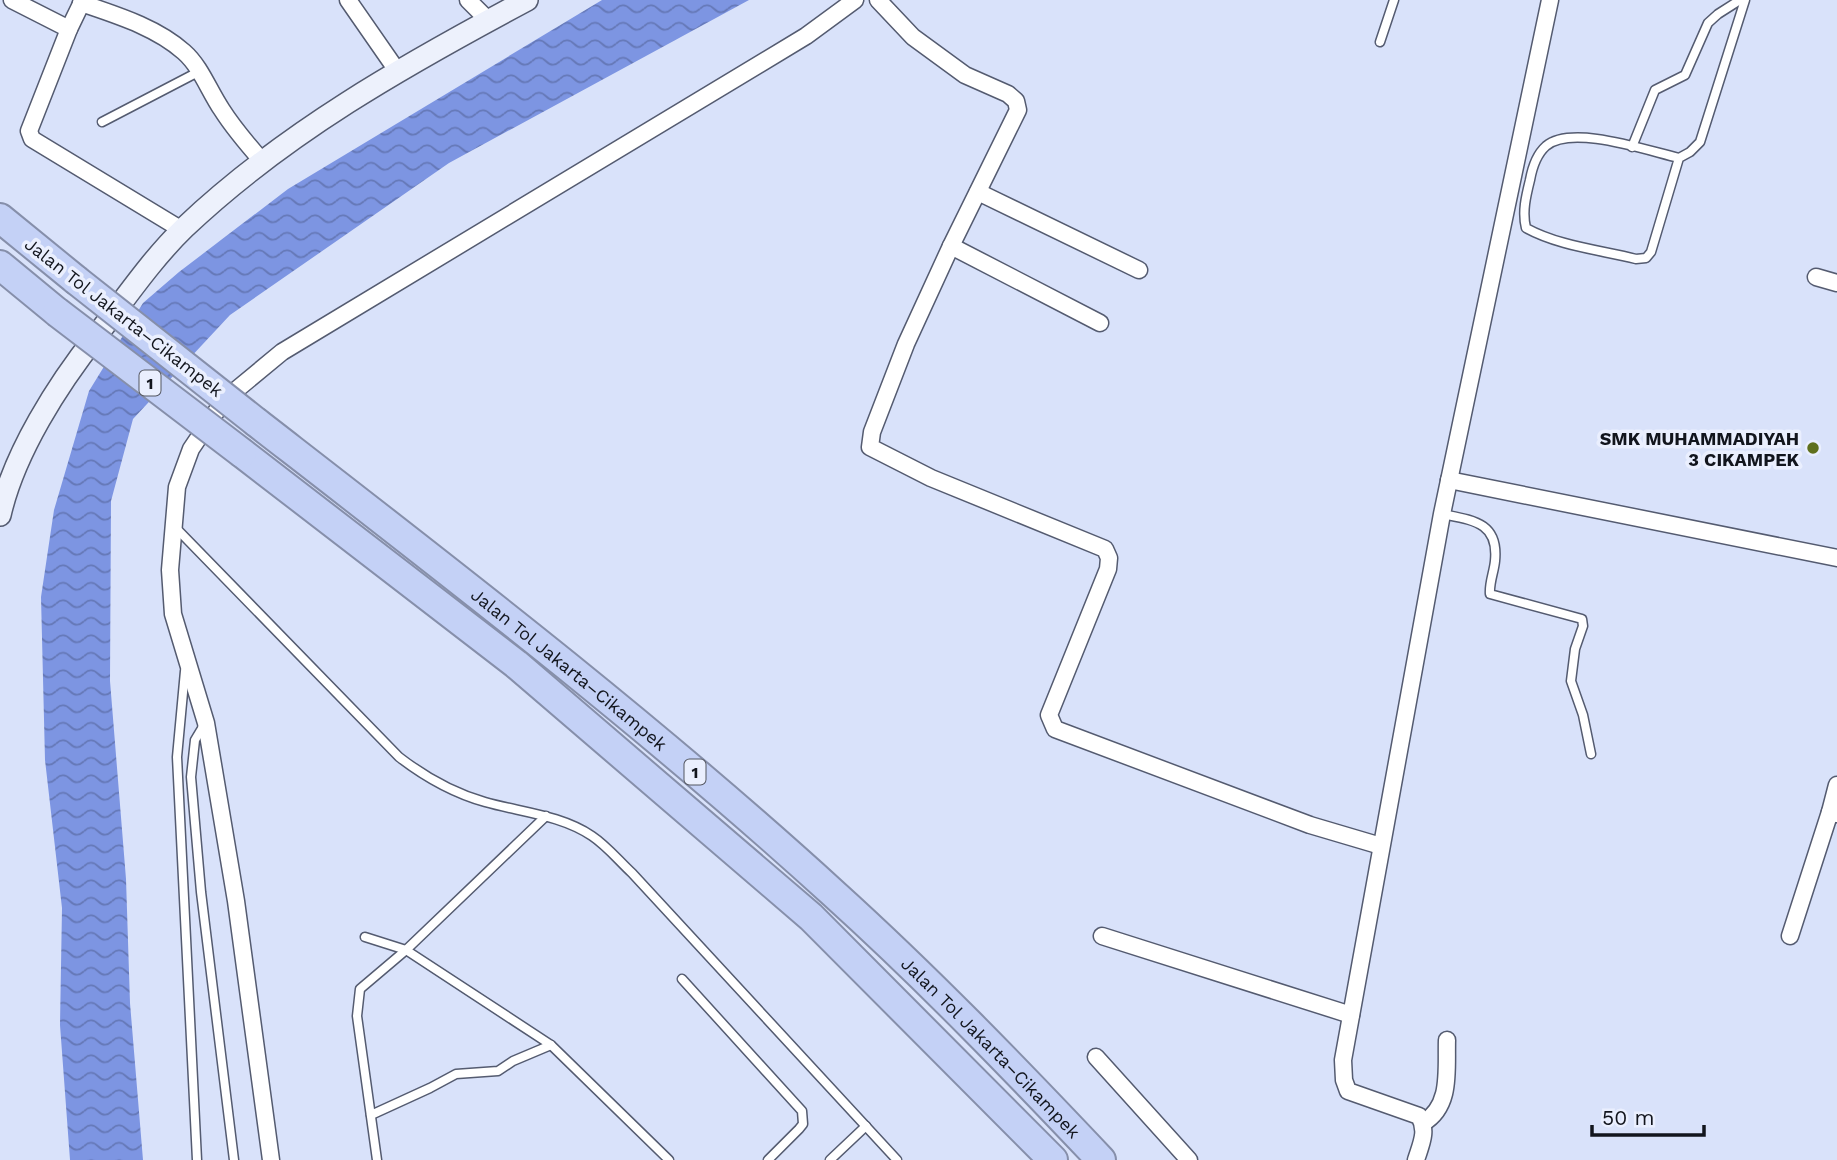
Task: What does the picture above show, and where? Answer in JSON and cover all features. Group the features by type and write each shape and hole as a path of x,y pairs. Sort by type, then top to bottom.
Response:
{"highway":[{"name":"Jalan Tol Jakarta–Cikampek","path":"0,218 539,642 737,807 835,894 976,1028 1101,1160"},
{"name":"Jalan Tol Jakarta–Cikampek","path":"1,266 57,312 516,664 811,917 1053,1160"}],"street":[{"path":"12,0 69,29"},
{"path":"348,0 398,72"},
{"path":"468,0 488,20"},
{"path":"0,515 5,482 70,369 182,230 262,161 335,109 527,0"},
{"path":"271,1160 236,901 206,723 173,614 170,570 172,524 177,486 191,449 224,400 282,352 806,36 855,0"},
{"path":"878,0 913,37 965,75 1008,94 1016,101 1018,110 906,344 872,432 870,447 931,478 1105,549 1109,558 1108,569 1049,715 1055,729 1310,825 1381,846"},
{"path":"1416,1160 1424,1133 1419,1116 1348,1091 1343,1080 1343,1060 1442,514 1550,0"},
{"path":"182,230 32,139 29,131 31,124 82,2 132,22 169,40 185,52 233,125 262,161"},
{"path":"978,192 1139,270"},
{"path":"951,246 1100,323"},
{"path":"1816,277 1837,283"},
{"path":"1449,480 1837,558"},
{"path":"1790,936 1833,813 1837,785"},
{"path":"1102,936 1351,1015"},
{"path":"1423,1123 1434,1117 1441,1106 1447,1040"},
{"path":"1096,1057 1189,1160"}],"lane":[{"path":"1380,42 1394,0"},
{"path":"1632,148 1655,90 1685,75 1708,23 1717,14 1742,0"},
{"path":"1679,158 1651,252 1646,258 1636,259 1558,241 1526,228 1524,218 1529,184 1538,157 1546,146 1560,139 1588,138 1679,158 1700,142 1742,0"},
{"path":"102,121 200,71"},
{"path":"1442,514 1478,522 1492,537 1495,560 1489,592 1492,596 1582,619 1583,626 1575,649 1571,681 1583,715 1591,754"},
{"path":"172,524 407,763 454,792 484,802 546,816 591,835 632,873 897,1160"},
{"path":"187,658 177,757 197,1160"},
{"path":"206,723 195,740 191,777 201,892 234,1160"},
{"path":"377,1160 357,1016 358,993 365,984 407,950 546,816"},
{"path":"365,937 407,950 551,1045 669,1160"},
{"path":"682,979 802,1111 803,1124 768,1160"},
{"path":"371,1115 456,1074 498,1071 551,1045"},
{"path":"830,1160 866,1126"}],"water":[{"path":"602,0 749,0 449,163 230,315 133,419 111,501 110,681 126,879 130,1003 143,1160 70,1160 60,1025 62,908 45,760 41,597 54,510 89,391 143,303 179,272 288,189"}],"place":[{"name":"SMK MUHAMMADIYAH 3 CIKAMPEK","path":"1813,448"}]}
